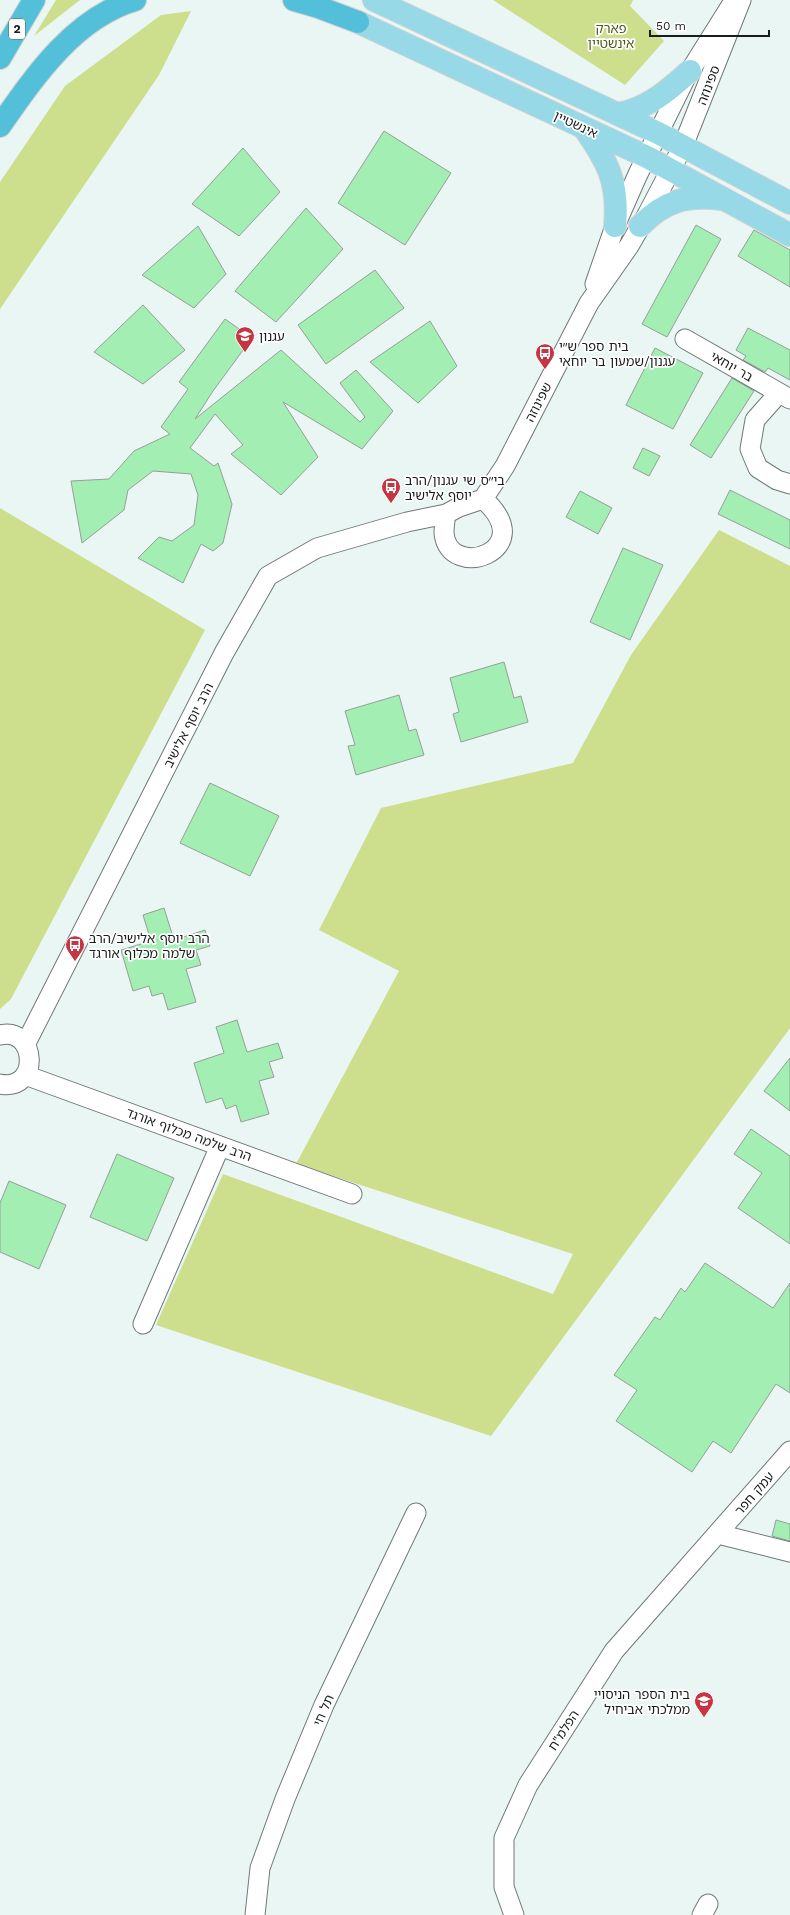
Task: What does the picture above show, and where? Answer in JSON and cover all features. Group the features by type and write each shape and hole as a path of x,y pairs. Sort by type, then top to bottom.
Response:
{"highway":[{"name":"2","path":"0,58 34,0"},
{"path":"0,126 23,93 56,51 83,27 122,4 135,0"},
{"path":"294,0 358,22"}],"main road":[{"name":"אינשטיין","path":"374,0 658,133 790,204"},
{"name":"אינשטיין","path":"358,22 647,157 790,235"},
{"path":"618,114 637,109 650,102 674,86 690,71"},
{"path":"584,128 599,149 615,187 617,205 614,226"},
{"path":"640,226 669,204 683,199 703,197 726,199"}],"street":[{"name":"ספינוזה","path":"658,133 690,71 735,0"},
{"name":"ספינוזה","path":"671,169 684,146 741,0"},
{"name":"שפינוזה","path":"589,303 614,226 658,133"},
{"name":"שפינוזה","path":"483,499 505,466 589,303 640,226 671,169"},
{"name":"בר יוחאי","path":"685,339 784,396 755,420 750,449 758,468 777,480 790,484"},
{"path":"483,499 498,513 502,530 500,540 495,548 488,554 479,558 469,558 460,555 452,550 447,542 444,533 446,514 459,507 483,499"},
{"name":"הרב יוסף אלישיב","path":"26,1044 224,653 268,576 317,548 400,524 446,514"},
{"path":"0,1035 12,1035 26,1044 30,1060 25,1075 12,1084 1,1087"},
{"name":"הרב שלמה מכלוף אורגד","path":"25,1075 352,1194"},
{"path":"143,1324 220,1146"},
{"name":"עמק חפר","path":"718,1534 790,1452"},
{"name":"תל חי","path":"255,1915 260,1868 285,1799 324,1705 416,1513"},
{"path":"718,1534 790,1552"},
{"name":"הפלמ\"ח","path":"514,1915 504,1886 504,1838 528,1785 614,1651 718,1534"}],"green space":[{"path":"56,0 80,0 34,36"},
{"name":"פארק אינשטיין","path":"493,0 633,0 630,6 664,41 625,85"},
{"path":"191,11 159,75 0,309 0,182 65,86 161,15"},
{"path":"0,508 205,630 11,999 0,1009"},
{"path":"719,530 790,566 790,1028 491,1436 156,1325 223,1174 553,1294 573,1254 296,1164 399,971 319,930 381,808 573,763 631,655"}],"building":[{"path":"384,131 451,173 405,245 338,203"},
{"path":"243,148 280,192 239,236 192,204"},
{"path":"306,208 343,249 276,322 235,291"},
{"path":"696,225 721,239 667,337 642,324"},
{"path":"198,226 226,274 194,308 142,275"},
{"path":"754,230 790,250 790,287 738,256"},
{"path":"375,270 404,308 326,364 298,325"},
{"path":"143,305 185,350 143,384 94,352"},
{"path":"225,319 252,338 213,391 195,419 281,350 360,422 365,417 340,383 356,370 393,411 362,449 283,402 318,457 281,495 231,454 243,445 215,414 190,448 214,466 218,463 232,504 223,543 213,551 201,544 183,583 138,558 159,537 172,541 194,525 198,495 191,474 153,471 128,490 124,510 82,543 71,481 109,479 134,451 170,434 161,427 188,389 179,382"},
{"path":"430,321 457,366 418,403 370,362"},
{"path":"748,328 790,350 790,380 768,368 765,372 743,360 746,356 736,350"},
{"path":"655,348 703,373 673,429 626,405"},
{"path":"732,378 754,391 711,458 690,445"},
{"path":"643,448 660,456 649,476 633,468"},
{"path":"730,490 790,520 790,549 718,514"},
{"path":"580,491 612,508 598,534 566,517"},
{"path":"623,548 663,565 630,640 590,622"},
{"path":"504,662 514,698 521,696 528,722 461,742 453,714 459,712 450,678"},
{"path":"399,695 409,731 416,729 424,755 356,775 348,746 355,745 345,711"},
{"path":"210,783 279,816 250,876 180,843"},
{"path":"164,908 174,940 205,930 210,946 196,950 201,965 186,969 196,1002 168,1010 163,993 152,996 149,986 133,991 121,950 151,941 143,915"},
{"path":"237,1020 247,1052 278,1043 283,1058 269,1062 274,1077 259,1081 269,1114 241,1122 236,1105 226,1109 222,1098 206,1103 194,1063 224,1053 216,1027"},
{"path":"790,1058 790,1111 764,1091"},
{"path":"751,1129 790,1156 790,1244 738,1208 762,1173 734,1154"},
{"path":"117,1154 174,1178 147,1241 90,1217"},
{"path":"9,1181 66,1205 39,1269 0,1252 0,1203"},
{"path":"705,1263 773,1308 790,1283 790,1393 776,1384 731,1453 713,1441 692,1472 616,1421 637,1390 614,1375 655,1317 660,1320 681,1288 685,1292"},
{"path":"776,1520 790,1524 790,1541 772,1536"}],"place":[{"name":"עגנון","path":"245,353"},
{"name":"בית ספר ש״י עגנון/שמעון בר יוחאי","path":"545,370"},
{"name":"בי״ס שי עגנון/הרב יוסף אלישיב","path":"391,504"},
{"name":"הרב יוסף אלישיב/הרב שלמה מכלוף אורגד","path":"75,962"},
{"name":"בית הספר הניסויי ממלכתי אביחיל","path":"704,1718"}]}
